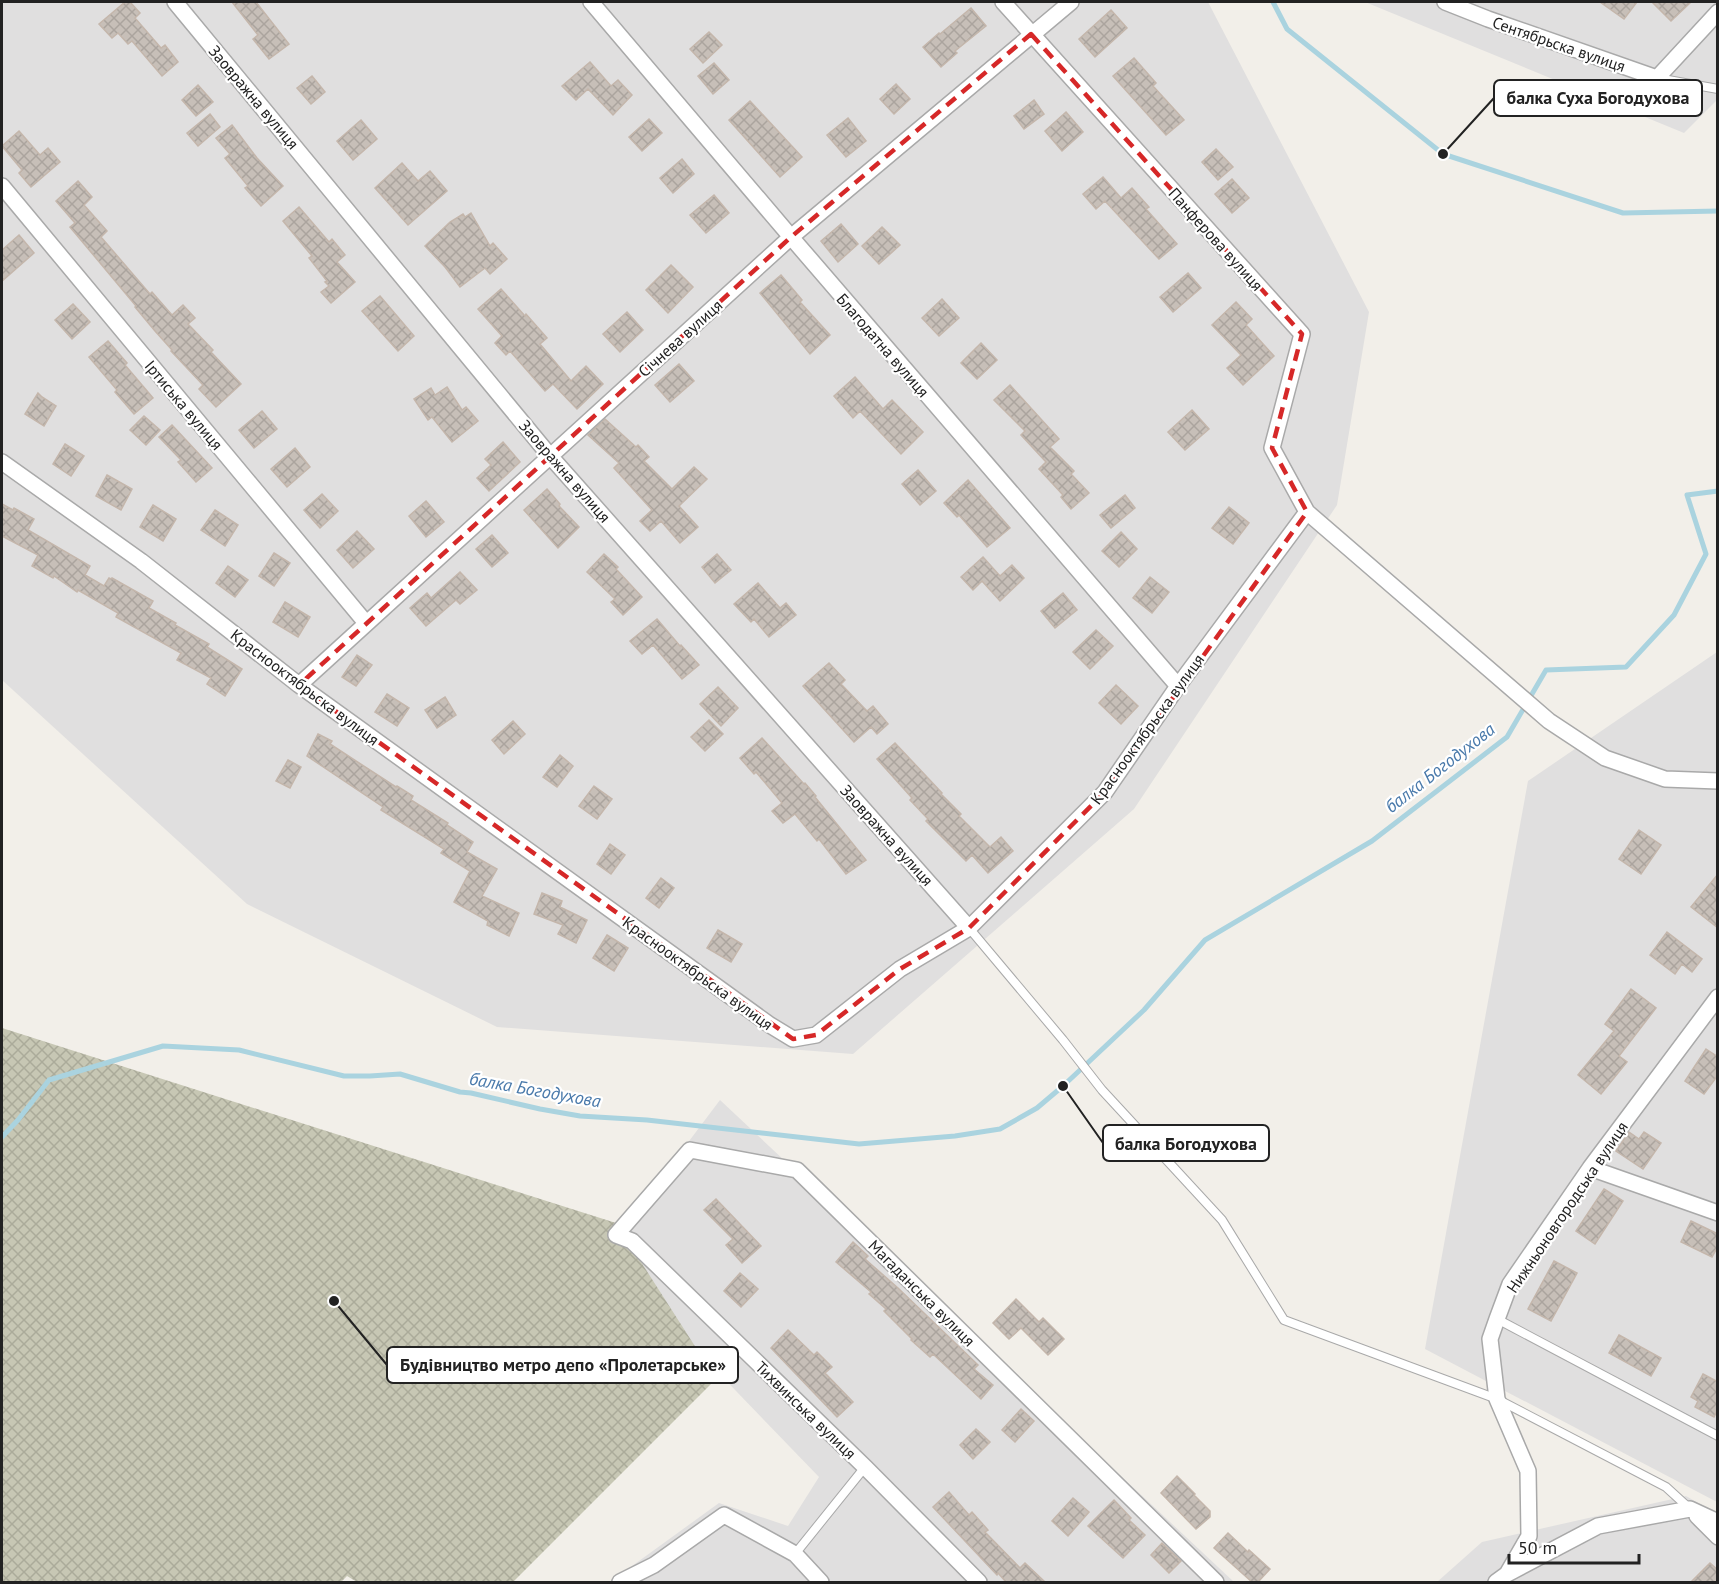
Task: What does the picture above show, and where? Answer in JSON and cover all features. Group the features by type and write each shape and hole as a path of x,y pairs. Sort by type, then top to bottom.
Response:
{"street":[{"name":"Заовражна вулиця","path":"175,2 550,456 969,928"},
{"name":"Благодатна вулиця","path":"591,2 790,237 1178,686"},
{"name":"Панферова вулиця","path":"1003,2 1302,334 1272,448 1307,512"},
{"name":"Січнева вулиця","path":"299,685 790,237 1071,2"},
{"name":"Сентябрьска вулиця","path":"1445,2 1657,78"},
{"path":"1657,78 1718,12"},
{"name":"Іртиська вулиця","path":"2,186 366,623"},
{"name":"Краснооктябрьска вулиця","path":"2,462 141,561 299,685 770,1025 793,1039 816,1035 900,969 969,928 1105,792 1178,686 1307,512"},
{"path":"1307,512 1549,721 1605,758 1665,779 1718,781"},
{"name":"Нижньоновгородська вулиця","path":"1505,1580 1529,1536 1528,1470 1497,1399 1490,1339 1497,1319 1510,1284 1590,1168 1718,997"},
{"name":"Магаданська вулиця","path":"632,1241 616,1235 690,1150 797,1170 1216,1582"},
{"path":"1590,1168 1718,1213"},
{"name":"Тихвинська вулиця","path":"632,1241 865,1467 979,1582"},
{"path":"1690,1509 1718,1538"},
{"path":"1505,1580 1598,1526 1690,1509 1718,1522"},
{"path":"620,1582 654,1565 724,1515 795,1554 820,1582"}],"lane":[{"path":"1657,78 1718,89"},
{"path":"969,928 1102,1090 1222,1220 1284,1320 1497,1399 1666,1487 1690,1509"},
{"path":"1497,1319 1718,1436"},
{"path":"795,1554 865,1467"}],"highlighted area":[{"path":"1031,34 1302,334 1272,448 1307,512 1105,792 969,928 900,969 816,1035 793,1039 299,685 791,237"}],"shaded area":[{"path":"2,2 1208,2 1369,312 1337,505 1134,809 853,1054 497,1027 247,904 2,680"},
{"path":"1365,2 1717,2 1717,100 1684,133"},
{"path":"1717,652 1717,1502 1425,1349 1528,781"},
{"path":"2,1028 616,1223 716,1379 513,1582 357,1582 347,1576 341,1582 2,1582"},
{"path":"720,1100 1234,1582 610,1582 719,1503 788,1526 819,1477 604,1254"},
{"path":"1686,1496 1717,1514 1717,1582 1437,1582 1482,1542"}],"building":[{"path":"125,2 130,2 140,13 135,18 161,48 165,45 178,62 162,76 132,41 128,44 118,33 112,38 99,24"},
{"path":"232,2 256,2 289,44 269,59 253,39 258,35"},
{"path":"1600,2 1637,2 1624,19"},
{"path":"1652,2 1691,2 1671,21"},
{"path":"971,8 986,26 955,51 957,53 941,67 923,47"},
{"path":"1111,10 1127,28 1095,57 1079,39"},
{"path":"709,32 722,45 703,63 690,49"},
{"path":"1134,58 1156,83 1153,86 1184,120 1166,135 1113,76"},
{"path":"590,62 611,86 618,80 632,95 613,115 588,89 576,100 562,86"},
{"path":"714,63 729,80 713,94 698,76"},
{"path":"312,76 325,92 311,104 297,88"},
{"path":"896,84 910,99 894,114 880,99"},
{"path":"198,85 213,102 196,116 182,100"},
{"path":"1034,100 1044,114 1024,129 1014,116"},
{"path":"750,101 802,157 780,177 729,120"},
{"path":"1066,112 1083,132 1062,151 1045,131"},
{"path":"210,114 220,127 198,146 187,133"},
{"path":"848,118 866,141 846,157 827,135"},
{"path":"649,119 662,133 642,151 629,137"},
{"path":"361,120 377,139 353,160 337,141"},
{"path":"232,125 257,158 283,186 261,206 245,188 248,186 225,158 230,154 216,138"},
{"path":"19,131 40,155 48,148 60,162 31,187 19,173 22,170 2,146"},
{"path":"1216,149 1233,167 1218,180 1202,162"},
{"path":"682,159 694,174 673,193 660,178"},
{"path":"402,163 418,181 430,171 447,191 408,225 375,188"},
{"path":"1103,177 1121,198 1132,188 1149,207 1146,209 1177,244 1159,259 1105,201 1096,209 1083,194"},
{"path":"1232,179 1249,198 1232,213 1215,194"},
{"path":"78,181 92,197 84,205 107,231 101,237 150,294 152,292 172,315 183,305 195,318 188,324 241,384 216,407 199,389 203,385 171,351 70,227 75,223 56,201"},
{"path":"714,195 729,213 706,233 690,215"},
{"path":"299,207 329,242 332,239 345,255 337,262 355,282 331,303 321,292 329,286 325,282 327,281 309,258 312,256 283,221"},
{"path":"471,213 490,246 493,243 507,259 490,274 485,268 460,287 425,246 450,222 463,214 465,217"},
{"path":"841,224 858,244 838,262 821,241"},
{"path":"882,227 900,245 879,264 862,246"},
{"path":"19,235 34,253 2,281 2,250"},
{"path":"671,265 693,287 668,313 646,290"},
{"path":"1188,273 1201,288 1173,312 1160,297"},
{"path":"781,275 802,300 800,302 830,335 810,354 760,293"},
{"path":"501,289 547,338 540,344 571,381 586,366 603,384 577,409 553,384 545,391 510,351 506,355 495,343 502,336 478,309"},
{"path":"380,296 414,336 398,351 362,311"},
{"path":"942,299 959,318 939,336 922,318"},
{"path":"1236,302 1252,319 1246,325 1274,356 1243,385 1227,368 1241,355 1212,325"},
{"path":"73,304 90,322 72,339 55,320"},
{"path":"627,312 643,330 620,352 603,334"},
{"path":"108,341 153,398 134,414 89,357"},
{"path":"981,343 997,360 977,379 961,363"},
{"path":"679,364 694,381 670,402 655,385"},
{"path":"855,377 883,409 892,400 923,432 901,454 860,411 853,418 834,396"},
{"path":"1010,385 1059,439 1050,447 1074,471 1071,474 1089,493 1071,509 1061,497 1063,495 1039,469 1046,462 1021,435 1025,431 994,400"},
{"path":"447,387 462,410 466,407 478,421 452,442 432,417 428,420 414,399 431,388 435,395"},
{"path":"38,393 56,406 44,426 25,414"},
{"path":"1192,410 1209,429 1185,450 1168,432"},
{"path":"262,411 277,429 254,448 239,430"},
{"path":"144,416 160,430 146,445 130,430"},
{"path":"605,419 636,447 638,445 649,457 644,461 672,489 694,467 707,479 679,506 698,527 680,543 661,521 650,531 640,521 652,510 614,468 619,463 588,435"},
{"path":"172,425 212,468 196,482 178,462 181,460 159,437"},
{"path":"503,442 520,462 489,491 477,478 491,465 485,459"},
{"path":"65,444 84,456 71,476 53,464"},
{"path":"295,448 310,467 287,487 271,469"},
{"path":"918,470 936,491 920,505 902,484"},
{"path":"107,475 132,489 121,510 96,496"},
{"path":"968,480 1010,528 987,547 959,515 957,517 944,503"},
{"path":"547,489 579,527 558,548 524,510"},
{"path":"322,494 338,511 320,528 304,510"},
{"path":"1125,495 1135,508 1111,528 1100,515"},
{"path":"426,501 444,522 426,537 409,516"},
{"path":"2,504 34,519 28,530 90,566 85,575 104,586 109,578 112,578 153,601 149,608 209,644 207,647 242,669 225,696 207,684 211,678 177,660 181,653 116,617 118,613 32,566 38,555 2,536"},
{"path":"153,505 176,519 163,541 140,527"},
{"path":"1229,507 1249,523 1233,544 1212,528"},
{"path":"215,510 238,525 225,546 201,530"},
{"path":"357,531 374,549 353,568 337,550"},
{"path":"1121,532 1137,549 1119,567 1102,551"},
{"path":"492,535 508,553 492,567 476,549"},
{"path":"274,553 290,563 274,586 259,576"},
{"path":"604,554 618,567 616,569 642,597 623,615 611,602 615,599 587,572"},
{"path":"717,554 731,570 715,583 702,567"},
{"path":"983,557 1000,576 1012,565 1024,578 1000,601 982,581 973,590 961,577"},
{"path":"228,566 248,580 235,597 216,583"},
{"path":"460,572 477,590 460,604 456,600 426,626 410,608 427,593 431,598"},
{"path":"1150,577 1169,592 1152,613 1133,598"},
{"path":"758,583 780,608 786,603 796,615 769,637 754,619 751,622 734,604"},
{"path":"1063,593 1077,610 1055,628 1041,611"},
{"path":"285,602 310,617 298,637 273,622"},
{"path":"657,619 699,665 682,679 653,645 642,654 630,641"},
{"path":"1096,630 1113,646 1090,669 1073,652"},
{"path":"357,655 372,665 356,686 342,677"},
{"path":"829,663 845,680 841,684 867,711 873,706 888,724 877,734 871,727 854,742 803,686"},
{"path":"1116,685 1138,706 1121,724 1099,703"},
{"path":"718,687 738,708 721,726 700,704"},
{"path":"387,694 409,708 397,726 375,712"},
{"path":"445,697 456,715 437,728 425,710"},
{"path":"709,720 723,734 705,751 691,737"},
{"path":"513,721 525,734 504,754 492,740"},
{"path":"318,734 332,741 330,744 413,796 411,800 473,842 467,852 497,869 482,896 519,913 509,936 487,925 488,921 454,902 470,871 441,853 444,849 381,810 383,807 307,756"},
{"path":"762,738 805,783 866,860 846,874 819,839 817,841 795,814 783,823 772,811 782,803 756,772 754,774 740,758"},
{"path":"895,743 961,814 959,816 990,847 1001,837 1013,851 988,873 972,855 966,861 926,821 928,819 910,800 912,798 877,759"},
{"path":"560,755 573,766 557,787 543,777"},
{"path":"288,760 301,767 290,788 276,781"},
{"path":"594,786 612,799 597,819 579,806"},
{"path":"1639,830 1661,845 1641,874 1619,859"},
{"path":"610,844 625,855 611,874 597,864"},
{"path":"1718,874 1718,928 1691,907"},
{"path":"661,878 674,888 659,908 646,898"},
{"path":"542,893 562,901 560,907 587,920 576,943 558,934 563,925 534,914"},
{"path":"718,930 742,944 731,962 707,948"},
{"path":"1667,932 1702,959 1692,972 1682,964 1675,974 1650,955"},
{"path":"607,935 628,948 614,971 593,958"},
{"path":"1631,989 1656,1008 1619,1056 1627,1062 1601,1094 1578,1075 1614,1031 1605,1024"},
{"path":"1706,1049 1718,1057 1718,1075 1704,1094 1685,1081"},
{"path":"1629,1132 1639,1139 1644,1132 1661,1143 1643,1169 1616,1151"},
{"path":"1604,1189 1623,1201 1595,1244 1576,1231"},
{"path":"716,1199 761,1246 742,1263 726,1245 733,1239 704,1210"},
{"path":"1691,1221 1718,1234 1718,1246 1712,1257 1681,1242"},
{"path":"853,1242 868,1256 865,1259 978,1365 974,1369 993,1385 981,1399 933,1354 930,1357 911,1340 884,1311 886,1309 869,1294 871,1292 836,1262"},
{"path":"1554,1261 1577,1273 1551,1321 1528,1309"},
{"path":"740,1273 758,1289 741,1307 724,1291"},
{"path":"1016,1299 1039,1322 1043,1318 1064,1339 1048,1355 1021,1328 1009,1339 993,1323"},
{"path":"788,1330 814,1355 817,1352 832,1367 825,1373 853,1402 837,1417 771,1348"},
{"path":"1619,1335 1661,1358 1651,1376 1609,1353"},
{"path":"1703,1374 1718,1382 1718,1409 1714,1417 1695,1407 1698,1401 1691,1397"},
{"path":"1021,1409 1034,1421 1015,1442 1002,1430"},
{"path":"976,1429 990,1442 973,1459 960,1445"},
{"path":"1177,1476 1210,1511 1210,1517 1196,1529 1161,1493"},
{"path":"949,1492 969,1515 972,1512 988,1530 985,1532 1020,1568 1025,1563 1045,1582 1006,1582 998,1573 997,1575 933,1507"},
{"path":"1073,1498 1089,1512 1068,1536 1052,1521"},
{"path":"1114,1500 1131,1518 1129,1520 1145,1535 1123,1558 1088,1526"},
{"path":"1228,1533 1270,1569 1258,1582 1252,1582 1214,1548"},
{"path":"1162,1543 1181,1561 1169,1573 1151,1555"},
{"path":"1710,1563 1718,1570 1718,1582 1691,1582"}],"waterway":[{"path":"1273,2 1287,29 1443,154 1623,213 1718,211"},
{"name":"балка Богодухова","path":"2,1137 49,1080 163,1046 239,1050 344,1076 400,1074 460,1092 580,1116 647,1120 859,1144 955,1136 1000,1129 1037,1108 1063,1086 1144,1010 1205,940 1372,841 1507,737 1546,670 1626,667 1674,615 1706,554 1687,495 1718,491"}],"place":[{"name":"балка Суха Богодухова","path":"1443,154"},
{"name":"балка Богодухова","path":"1063,1086"},
{"name":"Будівництво метро депо «Пролетарське»","path":"334,1301"}]}
